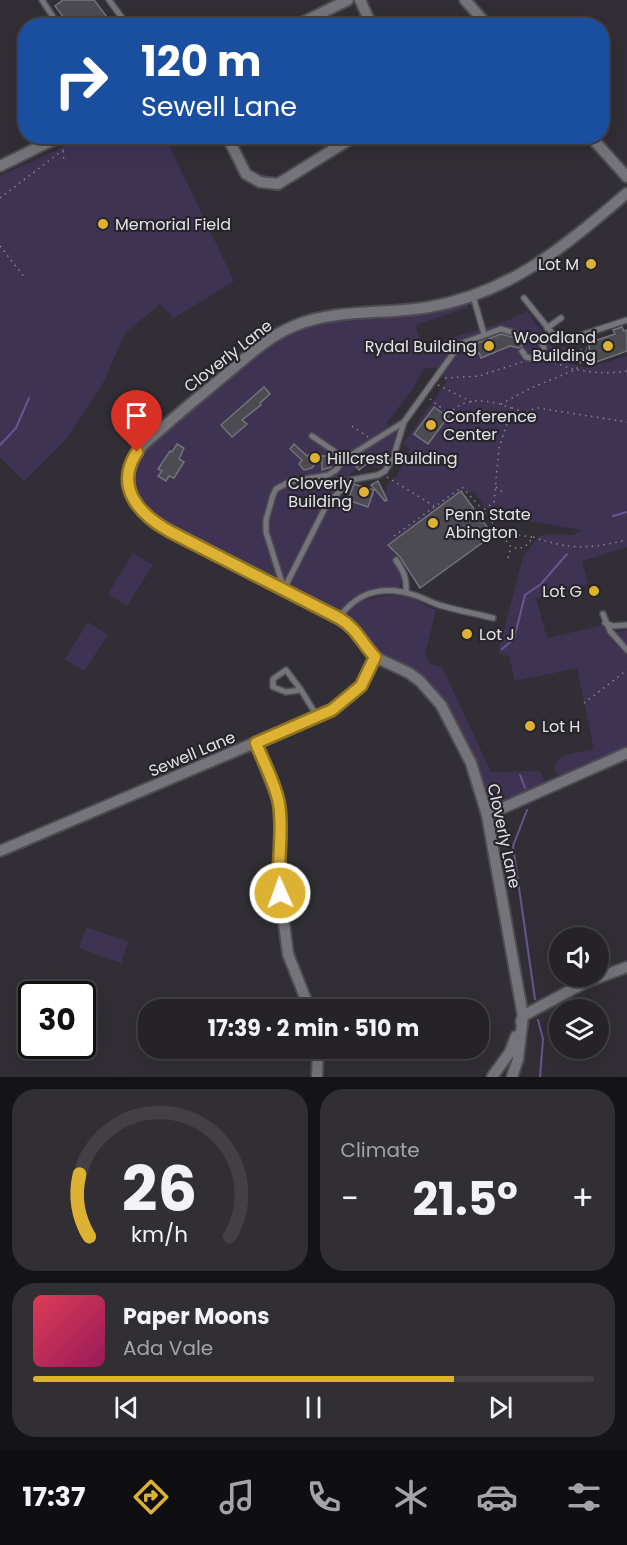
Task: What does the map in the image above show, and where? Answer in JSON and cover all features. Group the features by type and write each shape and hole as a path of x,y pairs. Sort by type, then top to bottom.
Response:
{"street":[{"path":"311,18 348,0"},
{"path":"360,0 368,18"},
{"path":"465,0 481,18"},
{"path":"0,166 55,144"},
{"path":"231,144 246,174 260,182 278,184 293,177 343,144"},
{"path":"597,144 627,177"},
{"name":"Cloverly Lane","path":"512,1077 518,1059 523,1016 487,815 471,763 441,705 420,681 409,673 375,657 349,624 169,531 147,516 131,495 128,474 135,455 146,442 254,351 281,332 312,320 428,308 473,295 522,274 554,254 627,193"},
{"name":"Sewell Lane","path":"0,851 332,710 361,686 375,657"},
{"path":"256,743 279,803 281,836 278,877 288,954 306,999"},
{"path":"487,815 627,753"},
{"path":"492,1077 510,1052 523,1016 585,983 627,967"},
{"path":"317,1077 318,1059"}],"lane":[{"path":"42,0 54,18"},
{"path":"109,0 122,18"},
{"path":"473,295 484,334"},
{"path":"524,298 546,328 560,339 566,340 627,320"},
{"path":"546,328 561,318"},
{"path":"284,589 266,532 266,520 276,489 288,482 328,475 336,470 343,460 404,422 460,344 497,330 506,330 537,339 544,348 539,357 532,358 526,357 522,351"},
{"path":"284,589 327,504 351,480 381,473 393,458 404,422"},
{"path":"312,436 343,460"},
{"path":"396,560 407,580 406,592"},
{"path":"339,618 347,606 360,597 392,591 406,592 441,606 493,618"},
{"path":"603,614 605,623 627,650"},
{"path":"605,623 613,626 627,626"},
{"path":"300,690 286,692 273,687 273,679 286,670 300,690 317,716"}],"path":[{"path":"62,144 64,162"},
{"path":"0,198 63,150"},
{"path":"0,246 25,278"},
{"path":"572,344 578,369"},
{"path":"544,348 559,352 587,348"},
{"path":"539,357 604,374 627,371"},
{"path":"435,376 448,379 479,376 532,358"},
{"path":"501,404 531,388 578,369"},
{"path":"443,388 472,402"},
{"path":"425,395 449,414 456,407 490,400 530,414 533,409 538,408 627,422"},
{"path":"438,410 439,406"},
{"path":"483,510 495,502 499,448 512,408"},
{"path":"352,426 374,441"},
{"path":"381,473 435,507"},
{"path":"394,536 462,487 483,510 511,548 520,549 527,546 533,537"},
{"path":"496,487 504,493"},
{"path":"500,533 533,537 574,548 597,548 627,540"},
{"path":"508,558 511,548"},
{"path":"584,703 627,670"}],"shaded area":[{"name":"Memorial Field","path":"70,144 168,144 234,281 174,318 160,304 125,333 104,381 67,438 24,481 0,457 0,176"},
{"path":"466,304 469,307 415,325 422,347 509,320 527,311 552,347 566,347 564,362 587,368 627,356 627,547 582,561 588,584 536,598 547,638 600,626 618,632 627,630 627,747 598,759 599,763 562,781 554,769 564,756 594,749 577,668 515,681 509,656 498,653 523,557 539,536 573,535 582,530 501,517 485,506 474,492 461,491 389,545 396,556 392,560 400,573 400,587 373,589 358,594 339,612 293,586 168,526 148,510 135,491 134,470 147,447 263,349 296,331 330,321 430,312","holes":["424,368 441,368 446,383 403,444 410,449 397,476 387,484 387,491 382,490 373,494 368,507 338,497 350,474 369,461 375,467 380,468 386,463 396,435 386,424 414,387"]},
{"path":"133,553 153,565 127,606 108,594"},
{"path":"395,595 408,597 435,610 425,654 431,664 442,667 491,772 540,771 546,787 488,812 475,760 448,705 429,683 381,656 359,627 345,615 349,609 360,602"},
{"path":"88,622 108,635 84,671 65,659"},
{"path":"86,927 128,942 121,963 79,948"}],"building":[{"path":"63,0 94,0 108,18 64,18 55,6"},
{"name":"Woodland Building","path":"622,327 624,331 627,330 627,351 596,362 595,358 580,363 577,354 590,350 588,343 615,334 613,330"},
{"name":"Rydal Building","path":"501,334 523,340 522,346 519,348 510,346 481,358 479,353 472,356 469,348"},
{"path":"264,387 270,394 260,403 261,405 242,420 247,424 232,437 221,425"},
{"name":"Conference Center","path":"434,407 448,417 428,444 414,434"},
{"path":"177,444 184,448 179,459 184,462 174,478 169,476 166,481 158,476 162,471 158,469"},
{"name":"Hillcrest Building","path":"294,444 307,456 310,454 321,456 312,468 304,470 299,464 302,460 290,449"},
{"path":"362,454 369,462 359,470 352,462"},
{"path":"322,456 329,456 331,467 322,470"},
{"path":"378,481 387,500 385,501 371,485"},
{"name":"Cloverly Building","path":"354,484 374,490 368,507 348,500"},
{"path":"461,491 493,535 420,588 400,557 388,545"}],"waterway":[{"path":"0,445 16,428 29,398"},
{"path":"613,516 627,512"},
{"path":"502,649 514,639 525,595 541,584 567,554"},
{"path":"520,775 525,788"},
{"path":"527,810 513,846 535,999"},
{"path":"538,1020 543,1039 540,1077"}],"place":[{"name":"Memorial Field","path":"103,224"},
{"name":"Lot M","path":"591,264"},
{"name":"Rydal Building","path":"489,346"},
{"name":"Woodland Building","path":"608,346"},
{"name":"Conference Center","path":"431,425"},
{"name":"Hillcrest Building","path":"315,458"},
{"name":"Cloverly Building","path":"364,492"},
{"name":"Penn State Abington","path":"433,523"},
{"name":"Lot G","path":"594,591"},
{"name":"Lot J","path":"467,634"},
{"name":"Lot H","path":"530,726"}],"route":[{"path":"137,452 128,474 131,495 138,507 156,524 349,624 375,657 361,686 332,710 256,743 279,803 281,836 278,877 280,893"}]}
